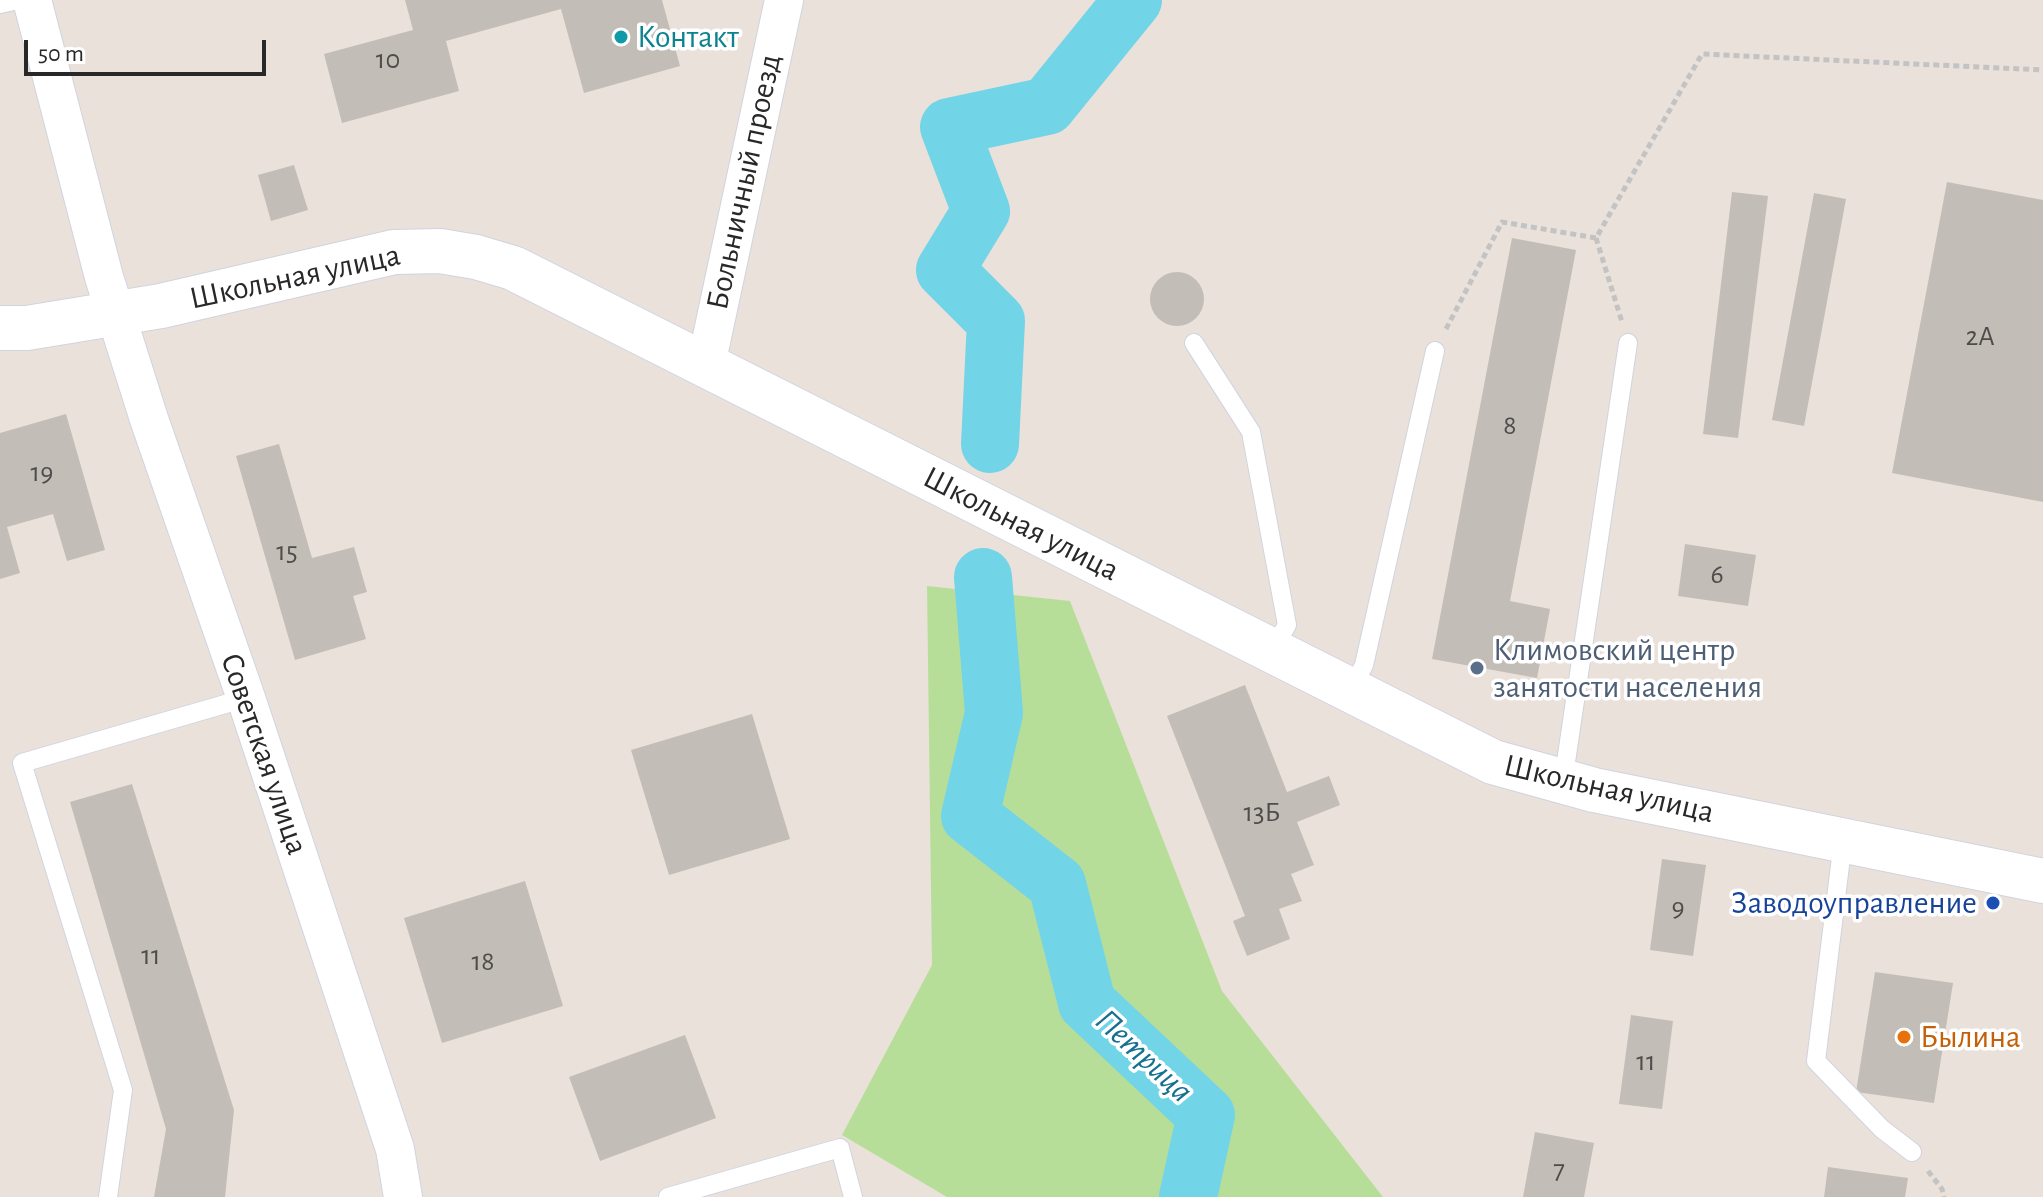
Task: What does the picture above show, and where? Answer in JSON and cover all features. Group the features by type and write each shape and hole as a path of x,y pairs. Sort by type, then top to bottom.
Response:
{"street":[{"name":"Советская улица","path":"32,0 104,277 395,1149 403,1197"},
{"name":"Больничный проезд","path":"706,365 784,0"},
{"name":"Школьная улица","path":"0,328 27,328 161,306 394,252 440,251 476,257 513,268 1493,762 1563,782 2043,881"}],"lane":[{"path":"0,4 18,0"},
{"path":"1194,343 1251,432 1287,625 1272,651"},
{"path":"1563,782 1628,343"},
{"path":"1351,691 1364,665 1435,351"},
{"path":"108,1197 123,1090 22,763 246,698"},
{"path":"1843,841 1816,1061 1882,1129 1912,1152"},
{"path":"668,1197 840,1148 853,1197"}],"path":[{"path":"1628,343 1596,238 1702,54 2043,70"},
{"path":"1435,351 1502,222 1596,238"},
{"path":"1912,1152 1942,1189 1944,1197"}],"green space":[{"path":"927,586 1070,601 1222,991 1383,1197 947,1197 842,1135 932,965"}],"building":[{"path":"405,0 662,0 680,66 584,93 561,9 446,41 459,91 342,123 324,54 413,30"},
{"path":"294,165 308,210 271,221 258,175"},
{"path":"1947,182 2043,200 2043,502 1892,473"},
{"path":"1732,192 1768,196 1738,438 1703,434"},
{"path":"1814,193 1846,199 1804,426 1772,420"},
{"path":"1512,238 1576,250 1510,601 1550,609 1537,678 1432,659"},
{"path":"1177,272 1196,280 1204,299 1196,318 1177,326 1158,318 1150,299 1158,280"},
{"path":"66,414 105,550 67,561 53,514 7,527 20,573 0,579 0,433"},
{"path":"279,444 312,558 354,547 367,592 353,596 366,639 295,660 236,456"},
{"path":"1685,544 1756,555 1748,606 1678,596"},
{"path":"1245,685 1287,792 1329,776 1340,805 1297,822 1314,865 1291,874 1302,901 1279,909 1290,939 1247,956 1233,921 1245,916 1167,716"},
{"path":"752,714 790,839 669,875 631,750"},
{"path":"132,784 234,1110 225,1197 154,1197 166,1129 70,802"},
{"path":"1662,859 1706,865 1693,956 1650,950"},
{"path":"525,881 563,1006 442,1043 404,918"},
{"name":"Былина","path":"1875,972 1953,983 1934,1103 1856,1092"},
{"path":"1631,1015 1673,1021 1662,1109 1619,1104"},
{"path":"685,1035 716,1118 600,1161 569,1077"},
{"path":"1535,1132 1594,1143 1584,1197 1523,1197"},
{"path":"1828,1167 1908,1178 1905,1197 1824,1197"}],"waterway":[{"name":"Петрица","path":"990,444 996,321 945,270 981,211 949,127 1047,106 1133,0"},
{"name":"Петрица","path":"983,577 994,713 970,816 1057,884 1087,1003 1206,1115 1188,1197"}],"place":[{"name":"Контакт","path":"621,37"},
{"name":"Климовский центр занятости населения","path":"1477,668"},
{"name":"Заводоуправление","path":"1993,903"},
{"name":"Былина","path":"1904,1037"}]}
